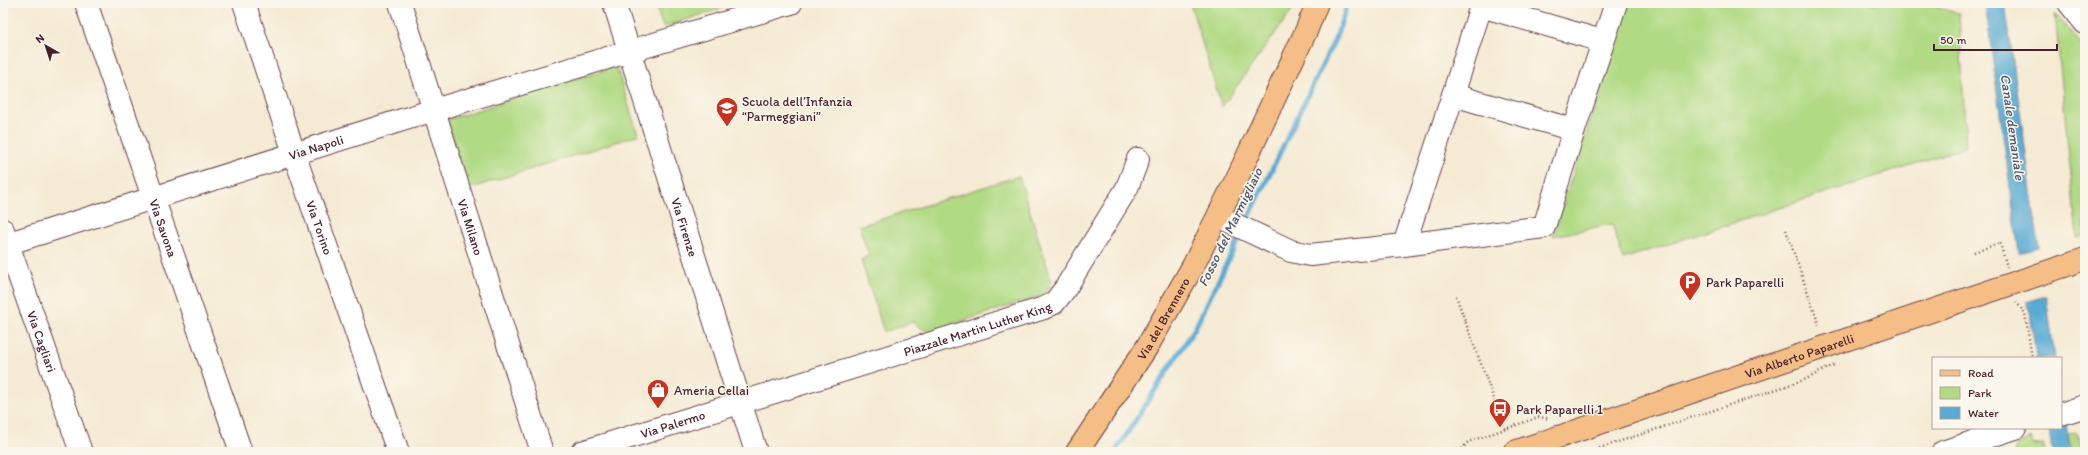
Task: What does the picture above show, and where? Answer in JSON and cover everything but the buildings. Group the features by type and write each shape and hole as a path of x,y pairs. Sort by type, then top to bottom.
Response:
{"main road":[{"name":"Via del Brennero","path":"1078,452 1169,311 1235,225 1303,36 1317,3"},
{"name":"Via Alberto Paparelli","path":"1514,452 2085,259"}],"street":[{"name":"Via Savona","path":"86,3 241,452"},
{"name":"Via Torino","path":"244,3 294,154 398,452"},
{"name":"Via Milano","path":"400,3 542,452"},
{"name":"Via Firenze","path":"614,3 756,452"},
{"name":"Via Napoli","path":"5,240 153,197 434,110 791,3"},
{"path":"1235,225 1291,251 1310,255 1404,246 1544,227 1602,41 1616,3"},
{"path":"2068,3 2085,23"},
{"path":"1404,246 1480,6 1602,41"},
{"path":"1453,95 1574,130"},
{"name":"Piazzale Martin Luther King","path":"740,404 1044,308 1054,303 1065,289 1127,188 1138,159"},
{"name":"Via Cagliari","path":"5,240 80,452"},
{"name":"Via Palermo","path":"582,452 740,404"},
{"path":"1943,452 1992,445 2014,429"}],"path":[{"path":"1786,230 1821,331"},
{"path":"1974,252 2000,243 2007,267"},
{"path":"1456,296 1505,429"},
{"path":"2014,300 2025,313 2032,357"}],"green space":[{"path":"655,3 738,3 663,27"},
{"path":"1190,3 1297,3 1222,107"},
{"path":"1628,3 1919,3 1959,13 1966,147 1623,259 1612,224 1553,236"},
{"path":"2055,14 2085,48 2085,235 2077,238"},
{"path":"616,66 638,135 468,189 447,120"},
{"path":"1019,176 1052,282 1044,295 928,332 912,322 884,332 861,260 869,255 859,226"},
{"path":"2078,433 2082,452 2071,452 2068,434"},
{"path":"2031,438 2033,445 2043,444 2044,452 2015,452 2017,444"}],"water":[{"name":"Canale demaniale","path":"1985,3 2005,3 2039,248 2019,253"},
{"path":"2046,296 2055,357 2036,357 2030,312 2026,302"},
{"path":"2066,423 2070,452 2052,452 2049,429 2062,429 2062,425"}],"waterway":[{"name":"Fosso del Marmigliaio","path":"1246,223 1336,37 1348,3"},
{"name":"Fosso del Marmigliaio","path":"1115,452 1195,328 1242,232"}],"place":[{"name":"Scuola dell’Infanzia “Parmeggiani”","path":"727,128"},
{"name":"Park Paparelli","path":"1690,302"},
{"name":"Ameria Cellai","path":"658,410"},
{"name":"Park Paparelli 1","path":"1500,428"}]}
